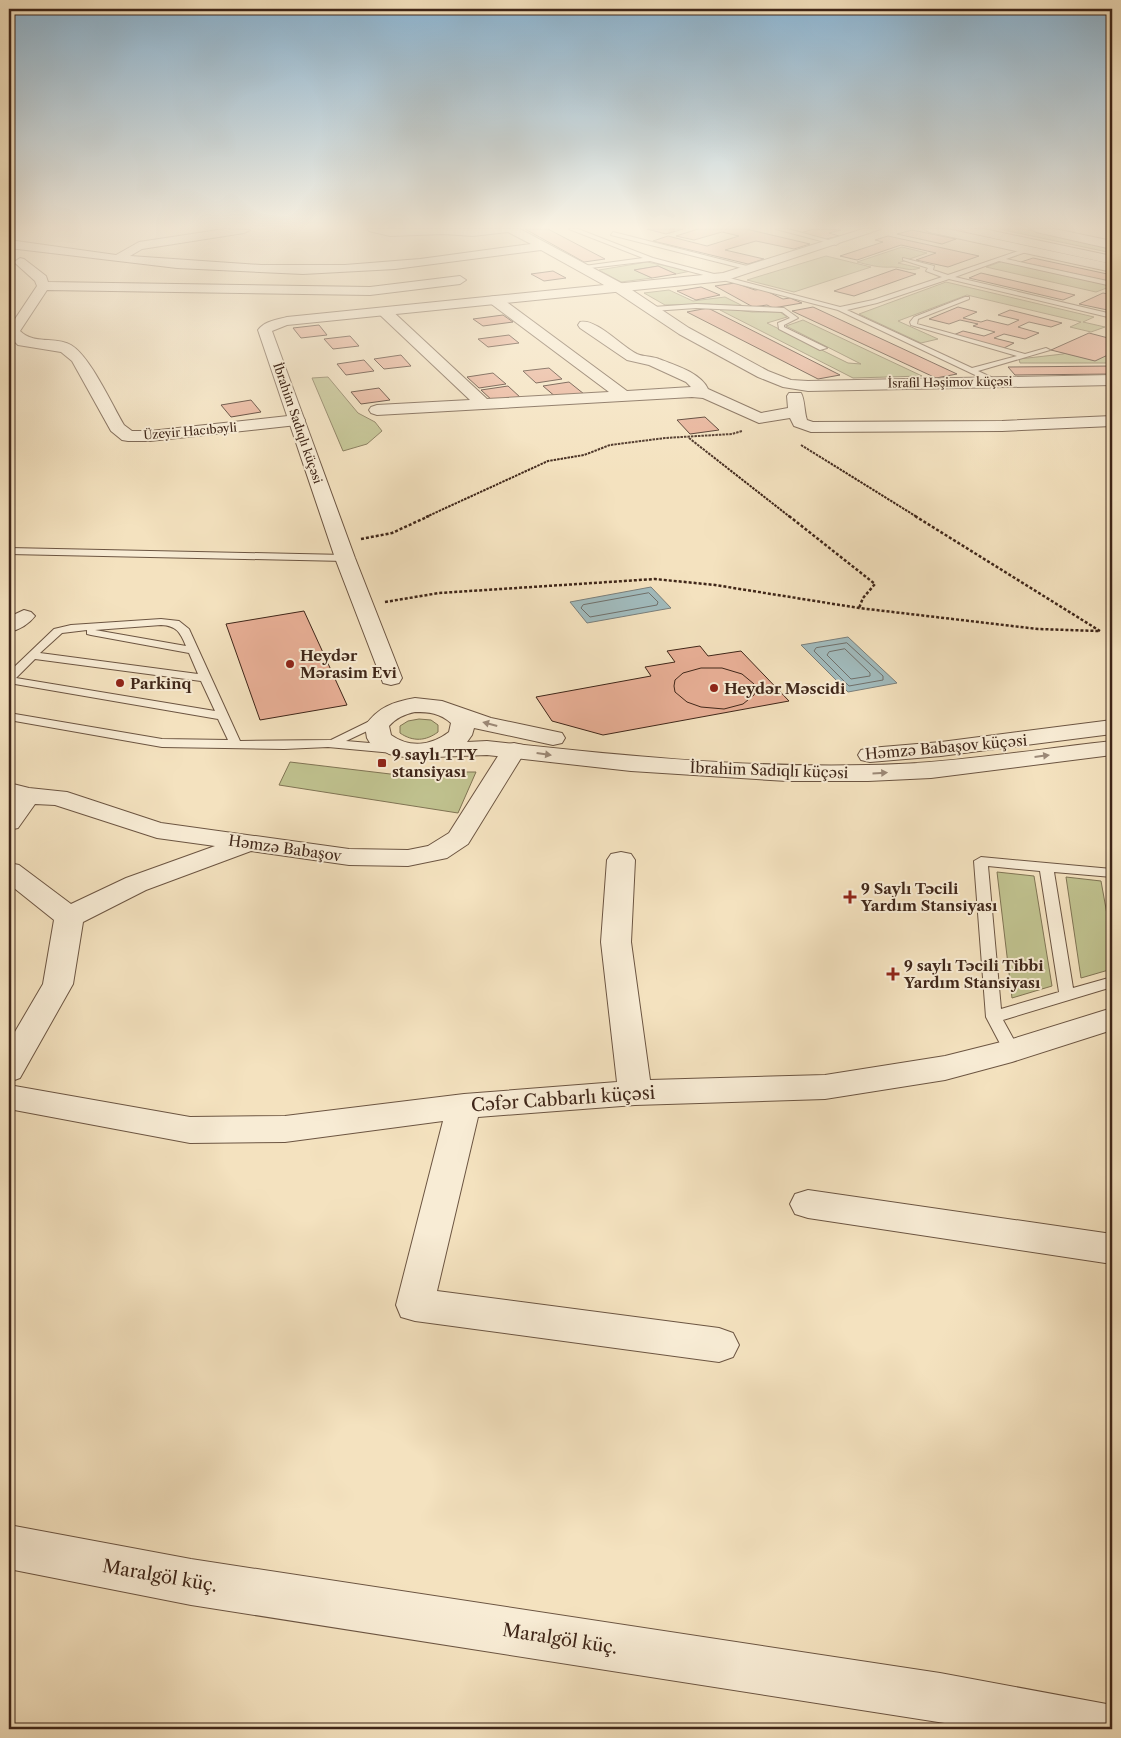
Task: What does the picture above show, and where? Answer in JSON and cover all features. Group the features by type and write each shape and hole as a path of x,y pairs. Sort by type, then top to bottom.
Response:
{"street":[{"name":"Üzeyir Hacıbəyli","path":"27,310 13,332 23,342 65,348 78,359 117,428 128,436 150,436 297,420"},
{"name":"İbrahim Sadıqlı küçəsi","path":"391,678 345,558 265,330 271,325 287,320 393,310"},
{"path":"509,310 624,396"},
{"name":"İsrafil Həşimov küçəsi","path":"655,310 684,331 764,374 788,384 808,386 1112,380"},
{"path":"384,311 484,404"},
{"path":"585,325 632,357 654,362 691,379 698,385 701,392"},
{"path":"788,384 794,394 796,412 800,423 811,427 1002,426 1112,422"},
{"path":"377,410 701,392 759,418 796,412"},
{"path":"391,678 424,700 450,711 463,723 460,735 446,745 414,751 385,743 379,738 377,726 392,695 391,678"},
{"path":"380,720 386,715 404,707 426,705 450,711"},
{"name":"Həmzə Babaşov küçəsi","path":"450,711 486,724 576,742 708,753 796,756 872,755 942,749 1112,727"},
{"name":"İbrahim Sadıqlı küçəsi","path":"414,751 487,748 631,764 787,773 868,773 931,770 1112,748"},
{"name":"Həmzə Babaşov","path":"18,793 58,796 157,830 349,857 408,858 437,852 459,838 514,750"},
{"path":"9,822 18,793"},
{"path":"70,917 136,884 250,842"},
{"path":"621,860 616,942 635,1093"},
{"path":"9,871 70,917"},
{"path":"9,1070 58,984 70,917"},
{"name":"Cəfər Cabbarlı küçəsi","path":"9,1097 190,1130 285,1130 464,1106 635,1093 825,1087 945,1068 1012,1051 1112,1019"},
{"path":"464,1106 415,1305 719,1345"},
{"path":"808,1204 1112,1249"},
{"name":"Maralgöl küç.","path":"9,1547 191,1582 940,1697 1112,1729"}],"lane":[{"path":"784,310 795,318 780,324 781,328 823,348"},
{"path":"842,310 992,381"},
{"path":"936,310 916,318 913,322 914,325 1022,355"},
{"path":"1087,310 1112,316"},
{"path":"971,371 1022,355 1046,350"},
{"path":"9,551 345,558"},
{"path":"9,679 58,632 71,628 161,622 175,623 184,629 235,743"},
{"path":"71,628 194,651"},
{"path":"32,655 206,678"},
{"path":"9,679 222,716"},
{"path":"9,717 162,743 328,743 355,744 414,751"},
{"path":"328,743 353,735 380,720"},
{"path":"1012,1051 994,1017 981,860 1112,873"},
{"path":"1046,867 1067,996"},
{"path":"994,1017 1112,982"}],"path":[{"path":"340,543 392,533 548,461 584,455 610,446 666,438 732,434 746,430 759,418 1100,631 1038,629 859,608 715,585 655,579 438,593 364,606"},
{"path":"689,438 875,584 862,598 859,608"}],"green space":[{"path":"720,310 780,312 787,317 767,323 848,363 861,364 786,326 803,320 922,376 853,378"},
{"path":"870,310 927,310 898,321 938,339 921,343 859,314"},
{"path":"1031,310 1065,310 1094,317 1083,322 1105,327 1091,332 1070,327 1081,322"},
{"path":"1112,339 1112,363 1020,363 1019,359 1063,354"},
{"path":"328,377 358,413 375,422 382,431 367,444 343,451 312,378"},
{"path":"419,719 431,720 438,725 438,732 424,739 410,738 400,733 400,726 408,721"},
{"path":"290,762 407,776 438,772 476,772 458,813 279,785"},
{"path":"997,872 1034,876 1052,986 1012,998"},
{"path":"1066,877 1101,881 1112,942 1112,969 1081,978"}],"water":[{"path":"651,587 671,608 587,623 570,602"},
{"path":"848,637 897,683 848,692 801,645"}],"building":[{"path":"712,310 840,375 818,379 687,312"},
{"path":"820,310 957,374 936,378 792,311"},
{"path":"950,310 970,310 977,312 963,318 981,322 987,320 1008,325 1019,320 998,315 1010,310 1062,323 1051,327 1029,322 1018,327 1039,333 1025,339 1004,334 994,338 1014,343 1002,349 951,336 963,331 984,336 995,332 973,326 978,324 960,320 949,324 929,319"},
{"path":"503,315 513,322 483,326 473,319"},
{"path":"319,325 327,335 301,338 293,328"},
{"path":"1089,333 1112,339 1112,353 1095,361 1051,350"},
{"path":"509,335 519,343 488,347 478,339"},
{"path":"350,336 359,346 333,349 324,339"},
{"path":"401,355 411,366 384,369 374,359"},
{"path":"364,360 374,371 346,375 337,364"},
{"path":"1112,366 1112,374 1015,375 1008,367"},
{"path":"549,368 562,379 536,383 523,371"},
{"path":"493,373 506,384 479,388 467,377"},
{"path":"569,382 584,394 557,398 543,386"},
{"path":"508,386 521,398 494,402 481,390"},
{"path":"379,388 390,400 361,404 351,392"},
{"path":"251,400 261,412 231,417 221,405"},
{"path":"705,417 719,430 690,434 677,420"},
{"path":"304,611 347,705 260,720 226,624"},
{"path":"700,646 708,656 741,651 789,701 603,735 552,721 536,697 651,676 645,667 675,662 667,651"},
{"path":"701,668 722,668 742,674 754,684 756,689 754,695 743,704 724,709 701,707 687,702 675,692 675,680 683,673"}],"place":[{"name":"Heydər Mərasim Evi","path":"290,664"},
{"name":"Parkinq","path":"120,683"},
{"name":"Heydər Məscidi","path":"714,688"},
{"name":"9 saylı TTY stansiyası","path":"382,763"},
{"name":"9 Saylı Təcili Yardım Stansiyası","path":"850,897"},
{"name":"9 saylı Təcili Tibbi Yardım Stansiyası","path":"893,974"}]}
